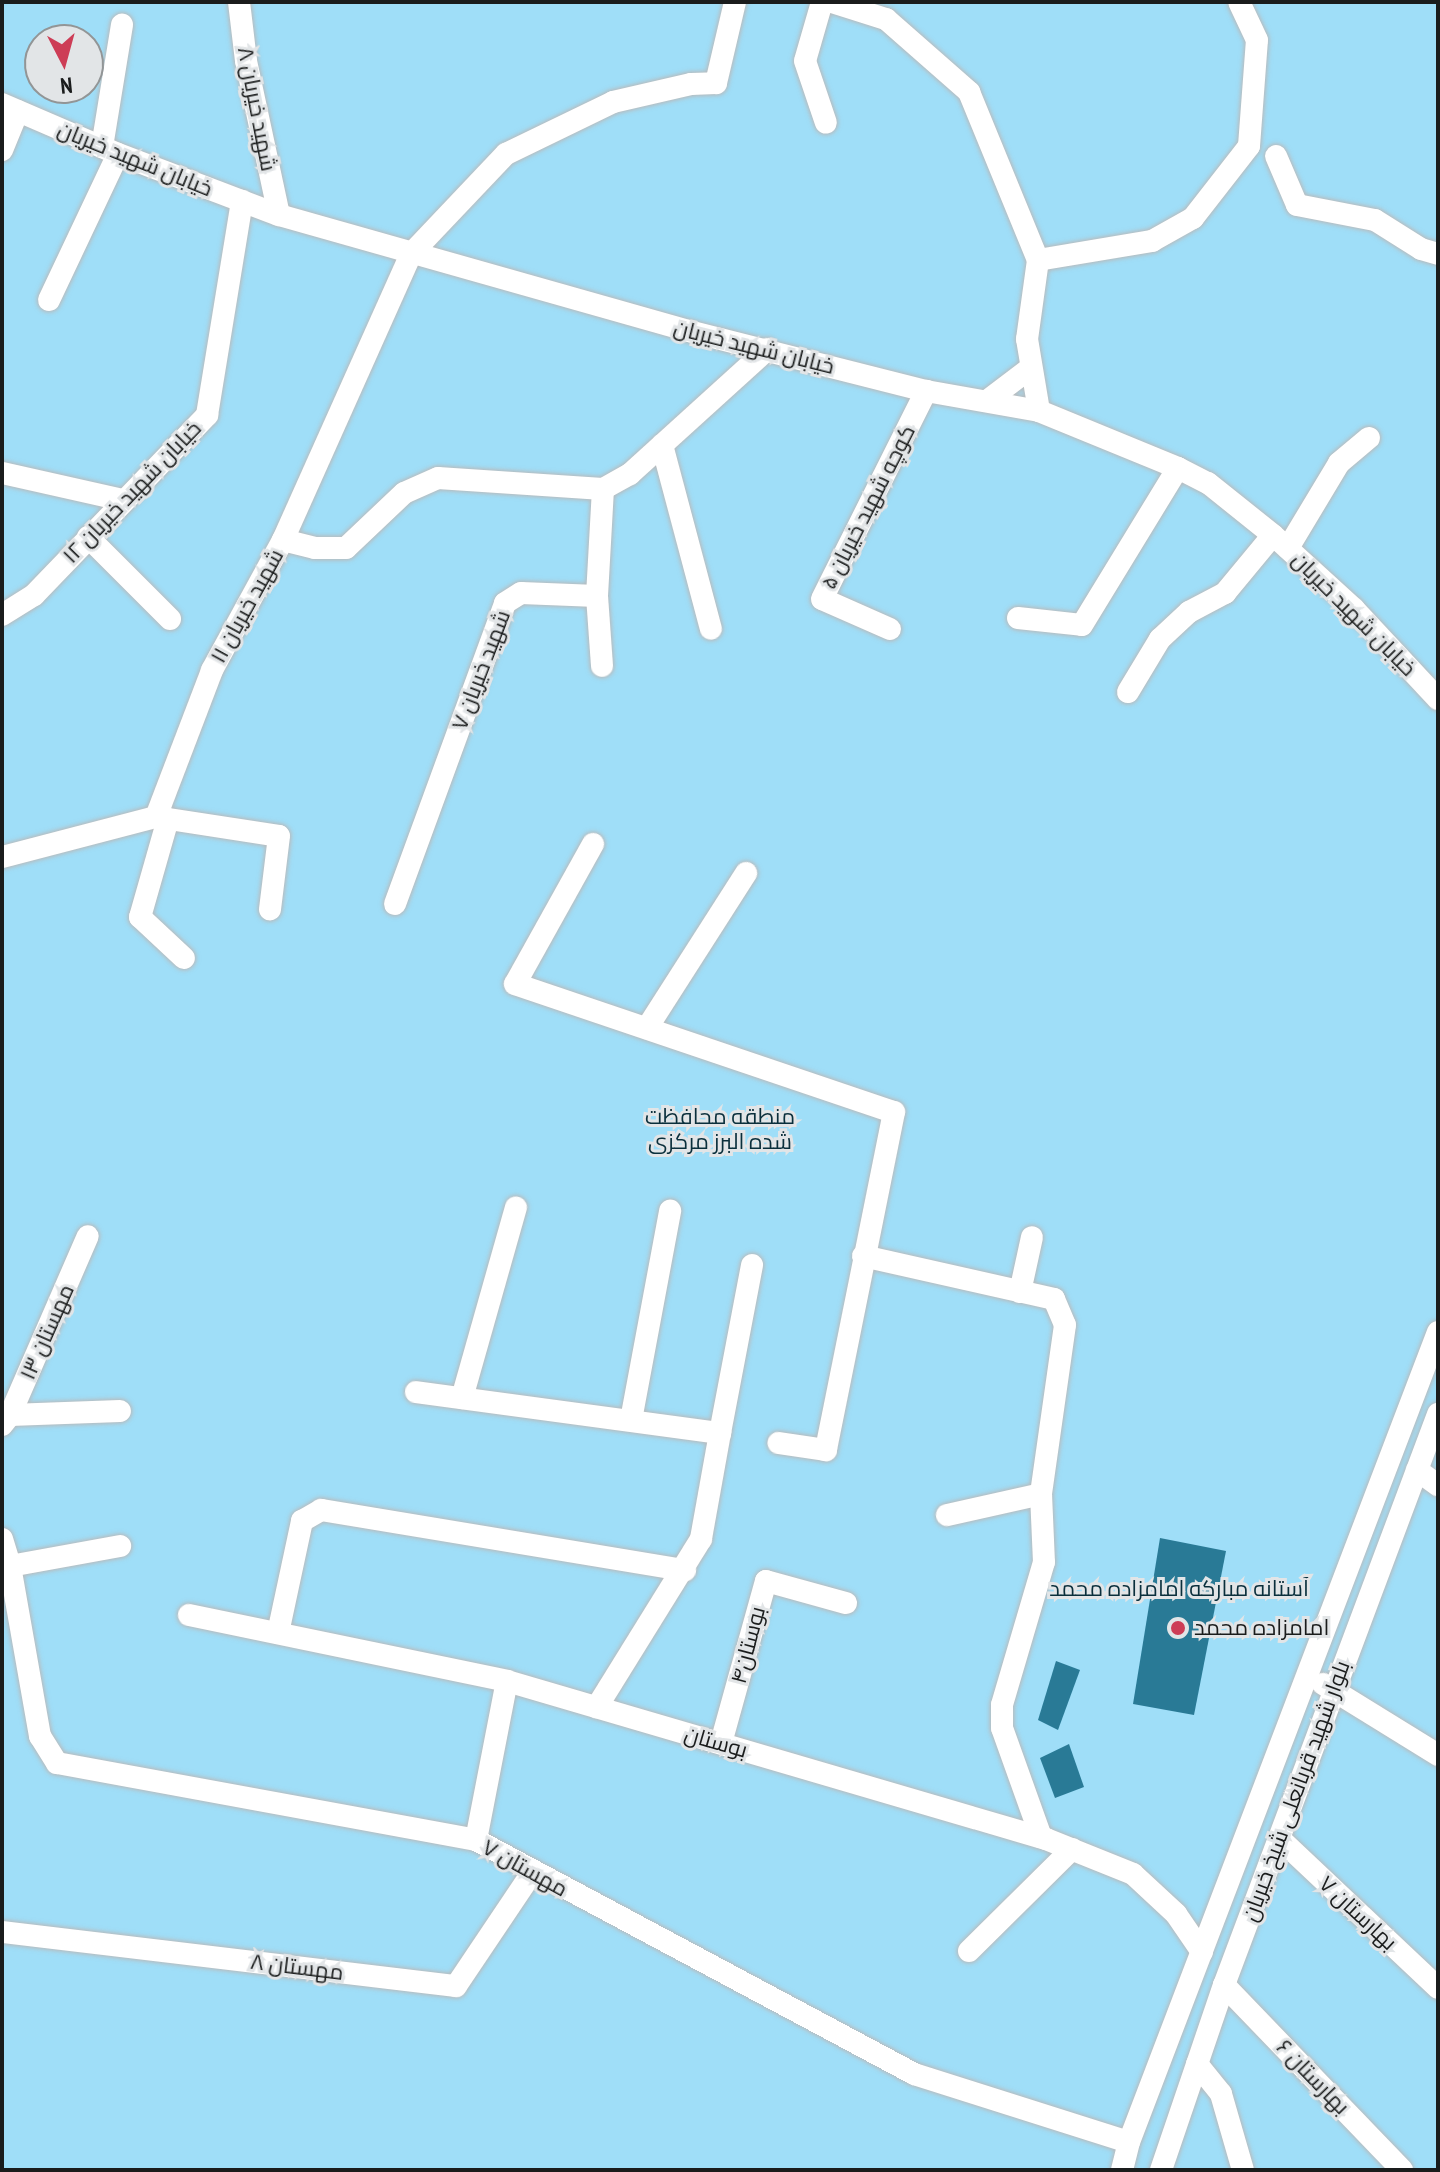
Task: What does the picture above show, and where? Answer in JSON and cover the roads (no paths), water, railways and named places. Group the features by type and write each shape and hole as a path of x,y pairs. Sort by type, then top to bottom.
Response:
{"street":[{"name":"شهید خیریان ۸","path":"239,2 246,61 279,215"},
{"name":"شهید خیریان ۱۱","path":"184,958 140,917 162,818 212,670 283,540 411,254 506,154 613,102 691,84 716,83 735,2"},
{"path":"822,2 805,61 826,123"},
{"path":"832,2 886,19 969,92 1038,260 1027,339 1029,369 1039,411"},
{"path":"1038,260 1152,241 1193,218 1249,146 1257,40 1239,2"},
{"path":"49,300 110,151 122,25"},
{"name":"خیابان شهید خیریان","path":"10,108 110,151 279,215 411,254 926,391 1039,411 1178,468 1208,483 1280,542 1354,609 1438,699"},
{"path":"2,150 10,108"},
{"path":"1276,156 1297,205 1375,220 1421,249 1438,254"},
{"name":"خیابان شهید خیریان ۱۲","path":"2,615 34,595 207,415 242,201"},
{"path":"283,540 315,548 346,548 404,493 438,478 603,489 630,474 768,349"},
{"path":"987,401 1029,369"},
{"name":"کوچه شهید خیریان ۵","path":"890,629 822,599 926,391"},
{"path":"1128,692 1160,639 1189,612 1225,593 1280,542 1339,463 1369,438"},
{"path":"662,445 711,629"},
{"path":"1018,618 1082,625 1178,468"},
{"path":"2,473 123,500"},
{"path":"602,666 597,596 603,489"},
{"path":"88,537 170,619"},
{"name":"شهید خیریان ۷","path":"395,904 505,603 521,593 597,596"},
{"path":"2,857 162,818 279,836 270,909"},
{"path":"593,844 515,984 894,1112 826,1450 779,1443"},
{"path":"647,1028 746,873"},
{"path":"462,1398 516,1207"},
{"path":"631,1420 670,1211"},
{"name":"مهستان ۱۳","path":"6,1420 88,1236"},
{"path":"1020,1292 1032,1237"},
{"path":"863,1256 1054,1299 1065,1325 1041,1494 1044,1562 1002,1705 1002,1728 1041,1837"},
{"path":"597,1707 685,1570 701,1539 752,1265"},
{"path":"1122,2170 1129,2142 1438,1332"},
{"path":"416,1392 720,1433"},
{"path":"6,1420 120,1411"},
{"name":"بلوار شهید قربانعلی شیخ خیریان","path":"1161,2170 1224,1985 1438,1414"},
{"path":"1417,1470 1438,1485"},
{"path":"947,1515 1041,1494"},
{"path":"278,1633 302,1521 321,1510 685,1570"},
{"name":"مهستان ۷","path":"2,1539 10,1566 40,1736 57,1763 476,1840 532,1873 914,2074 1129,2142"},
{"path":"10,1566 120,1546"},
{"name":"بوستان۴","path":"721,1743 766,1581 846,1603"},
{"name":"بوستان","path":"189,1615 507,1681 1041,1837 1133,1874 1176,1914 1202,1952"},
{"path":"1307,1677 1335,1688 1438,1755"},
{"path":"476,1840 507,1681"},
{"name":"بهارستان ۷","path":"1279,1838 1438,1988"},
{"path":"969,1951 1072,1849"},
{"name":"مهستان ۸","path":"2,1932 456,1986 532,1873"},
{"name":"بهارستان ۶","path":"1224,1985 1402,2170"},
{"path":"1197,2064 1221,2094 1243,2170"}],"place":[{"name":"امامزاده محمد","path":"1178,1628"}],"park label":[{"name":"منطقه محافظت شده البرز مرکزی","path":"720,1128"},
{"name":"آستانه مبارکه امامزاده محمد","path":"1179,1589"}]}
